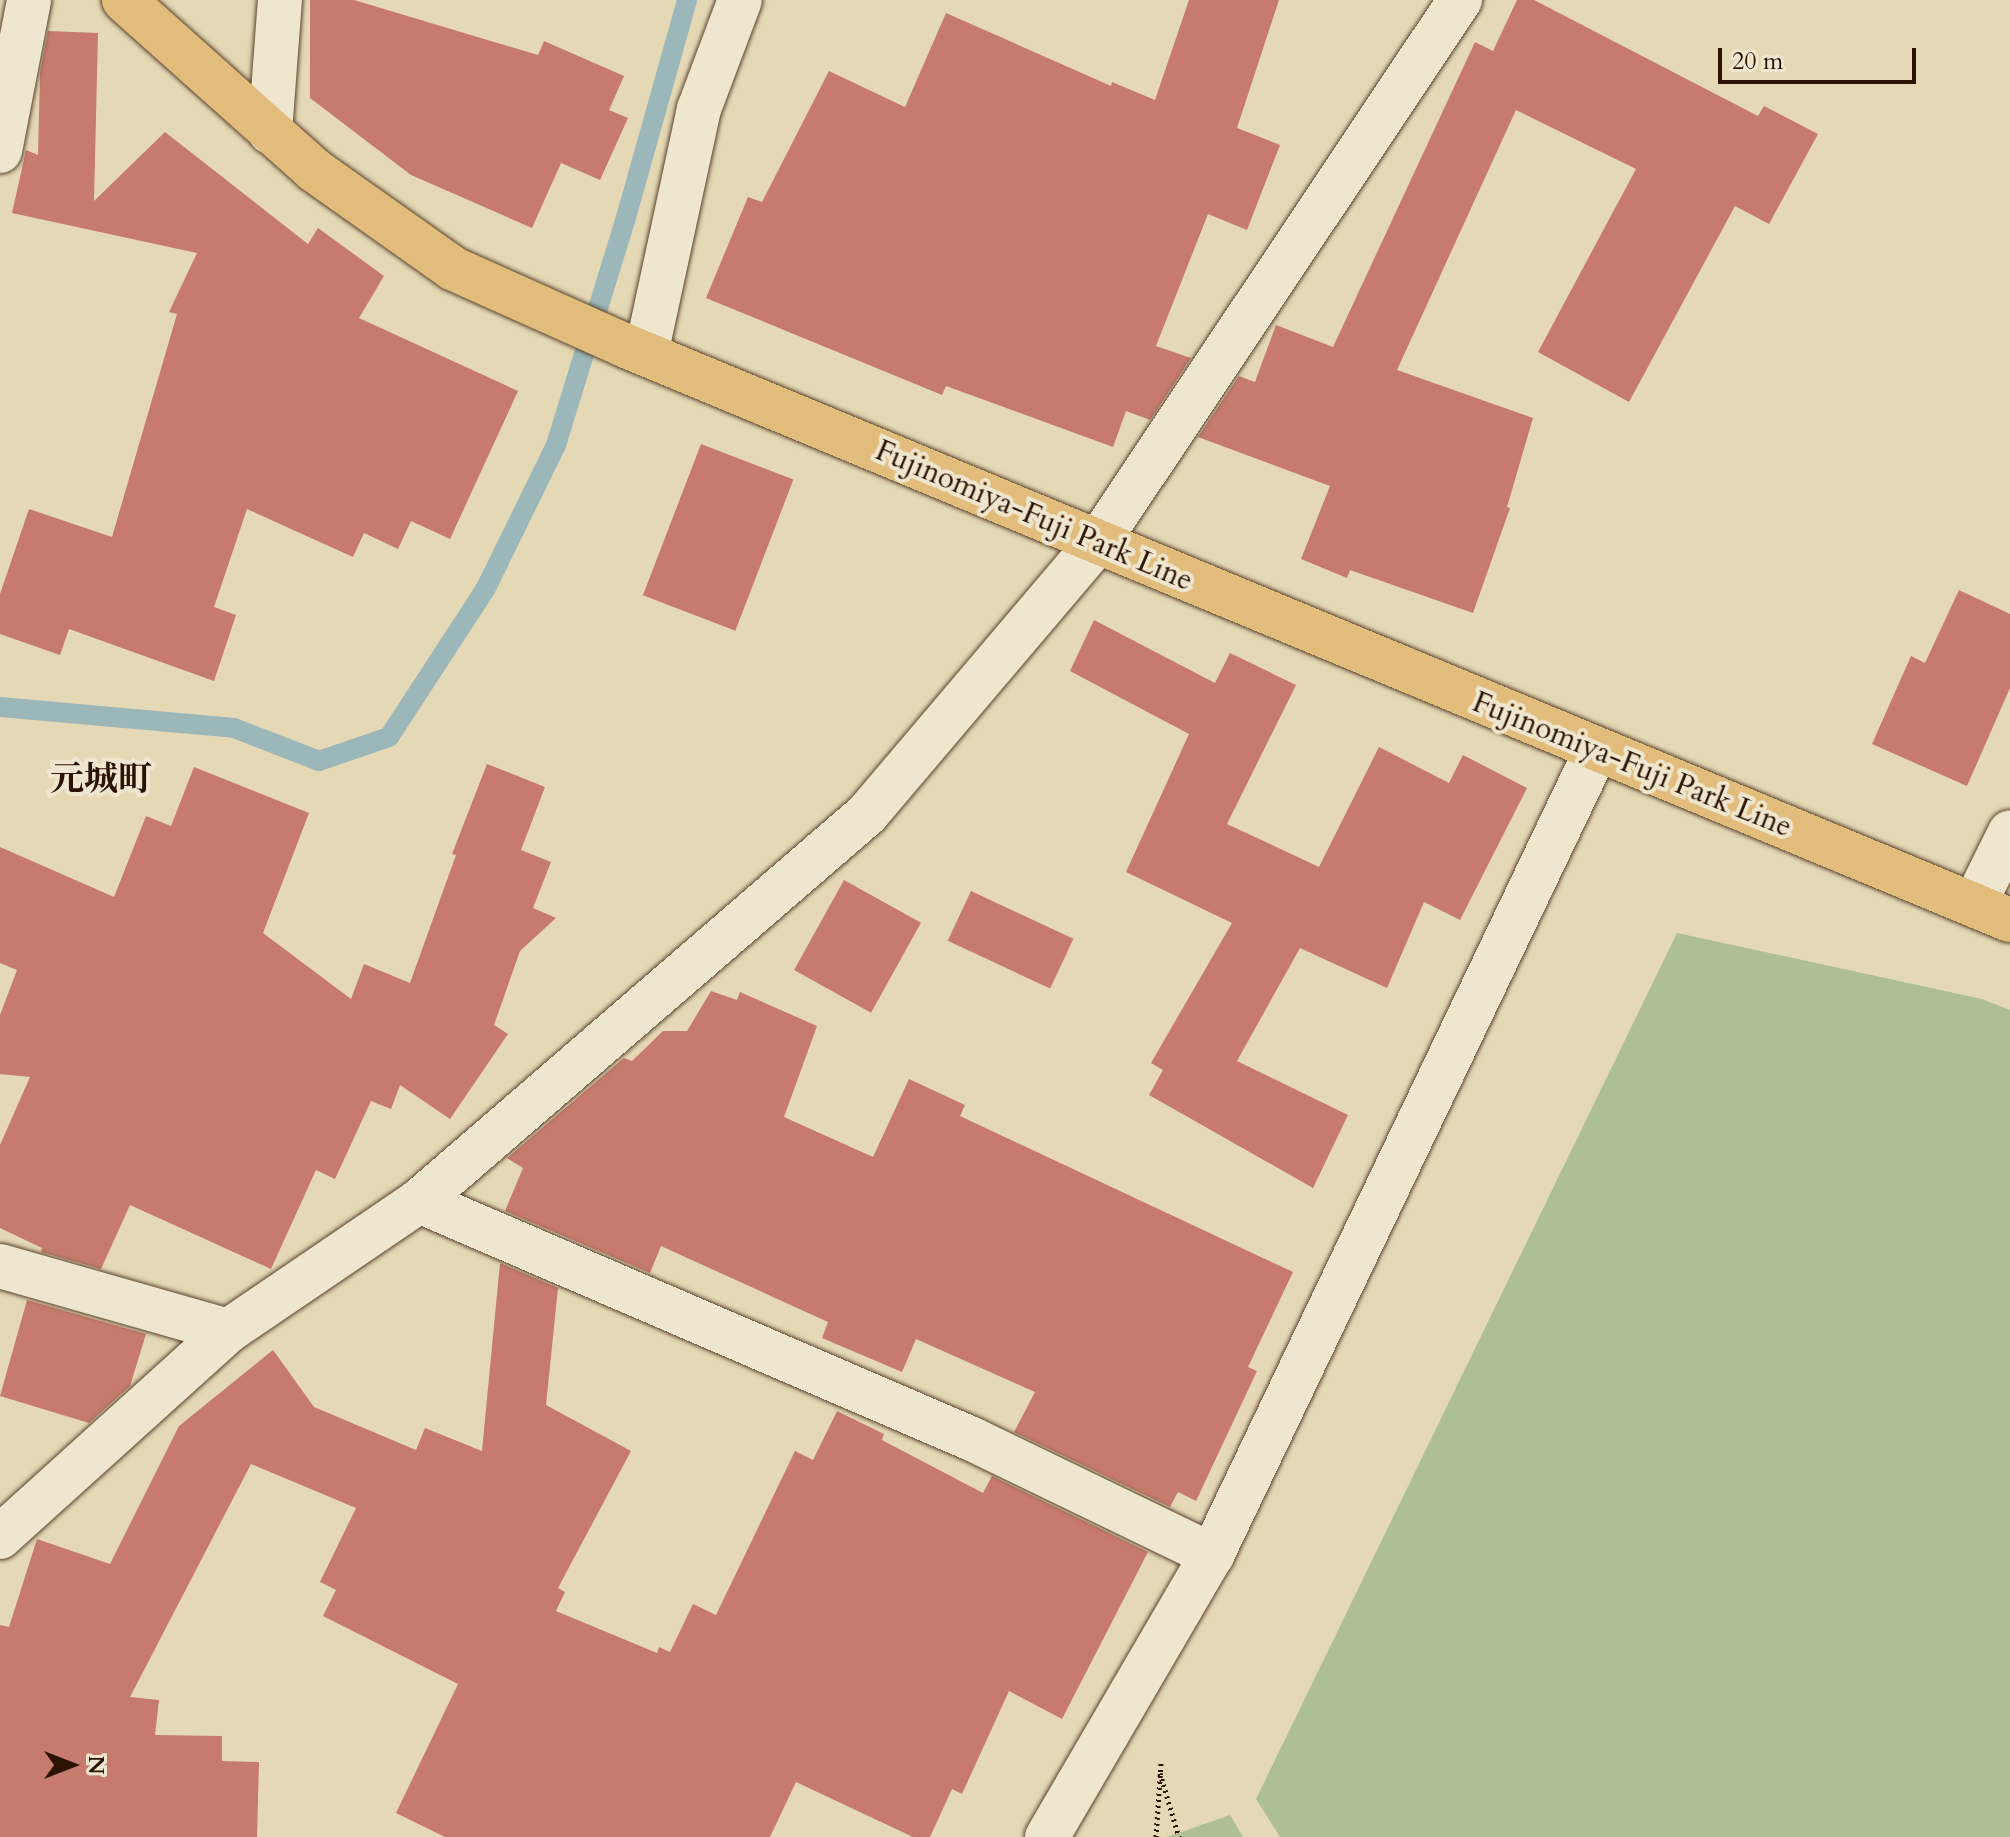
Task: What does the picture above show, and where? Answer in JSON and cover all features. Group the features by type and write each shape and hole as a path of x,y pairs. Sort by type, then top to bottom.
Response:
{"main road":[{"name":"Fujinomiya-Fuji Park Line","path":"124,0 314,170 454,269 636,350 1992,913"}],"street":[{"path":"0,151 29,0"},
{"path":"270,132 280,0"},
{"path":"636,350 699,109 740,0"},
{"path":"0,1537 228,1331 419,1201 867,814 1098,542 1460,0"},
{"path":"1047,1837 1212,1555 1596,751"},
{"path":"1992,913 2010,832"},
{"path":"419,1201 972,1439 1212,1555"},
{"path":"0,1266 228,1331"}],"path":[{"path":"1158,1768 1179,1837"}],"green space":[{"path":"1677,933 1982,999 2010,1010 2010,1837 1280,1837 1256,1799"},
{"path":"1230,1815 1243,1837 1167,1837"}],"building":[{"path":"310,0 354,0 538,55 544,41 624,76 609,110 628,118 600,180 561,163 532,228 411,175 310,98"},
{"path":"1189,0 1279,0 1237,128 1280,145 1247,230 1208,214 1156,346 1191,358 1150,420 1126,411 1113,447 946,386 942,395 706,298 748,197 762,202 829,71 905,107 946,13 1111,86 1112,82 1155,100"},
{"path":"1517,0 1534,0 1758,116 1764,106 1818,134 1769,224 1735,206 1629,402 1538,352 1636,169 1516,110 1397,370 1533,418 1507,507 1510,508 1473,613 1350,570 1347,578 1301,559 1330,486 1198,437 1239,376 1255,382 1276,325 1333,347 1475,42 1493,51"},
{"path":"48,31 98,33 94,201 165,132 308,244 318,228 384,276 359,318 518,391 450,539 411,521 398,549 364,533 353,557 247,509 214,607 236,615 214,681 69,629 60,655 0,634 0,594 29,509 112,537 177,314 169,312 197,253 12,213 26,150 38,155 40,73"},
{"path":"701,444 793,479 735,631 643,595"},
{"path":"1959,590 2010,614 2010,688 1967,786 1872,744 1911,656 1925,663"},
{"path":"1094,620 1215,683 1230,653 1296,685 1227,824 1319,867 1379,747 1449,783 1463,755 1527,788 1460,920 1424,902 1387,988 1300,948 1237,1061 1348,1115 1313,1188 1149,1095 1163,1070 1151,1063 1232,923 1126,872 1189,734 1070,671"},
{"path":"487,764 545,787 521,850 551,862 533,908 556,918 520,951 494,1025 508,1034 450,1119 400,1085 391,1109 371,1101 335,1179 316,1170 271,1269 130,1205 101,1269 41,1252 42,1248 0,1228 0,1145 30,1077 0,1074 0,1015 17,970 0,963 0,847 114,897 146,816 171,826 194,767 309,813 263,933 351,999 364,964 410,983 456,855 452,854"},
{"path":"844,880 921,923 871,1013 794,970"},
{"path":"971,891 1073,939 1050,989 948,941"},
{"path":"711,991 737,1000 740,992 817,1026 784,1117 873,1157 909,1079 965,1105 960,1116 1293,1272 1248,1367 1257,1371 1196,1501 1178,1492 1170,1507 1014,1432 1035,1392 916,1339 902,1372 822,1338 828,1322 661,1246 650,1273 505,1211 523,1168 507,1158 624,1058 632,1061 663,1031 687,1031"},
{"path":"500,1263 558,1288 546,1405 631,1451 558,1588 565,1592 556,1611 657,1653 659,1647 670,1652 693,1604 716,1615 795,1451 813,1460 837,1411 884,1434 882,1440 983,1493 992,1476 1148,1552 1062,1719 1009,1691 962,1794 952,1789 930,1837 913,1837 796,1782 770,1837 445,1837 396,1813 458,1684 323,1616 336,1590 320,1582 356,1508 251,1464 130,1697 159,1700 155,1735 222,1736 222,1761 259,1762 257,1837 0,1837 0,1625 9,1627 37,1539 110,1564 179,1426 273,1350 314,1407 416,1450 425,1428 482,1451"},
{"path":"27,1300 146,1334 130,1386 89,1423 0,1396"}],"waterway":[{"path":"0,707 234,728 319,761 389,737 485,590 556,445 625,221 687,0"}],"district":[{"name":"元城町","path":"101,780"}]}
